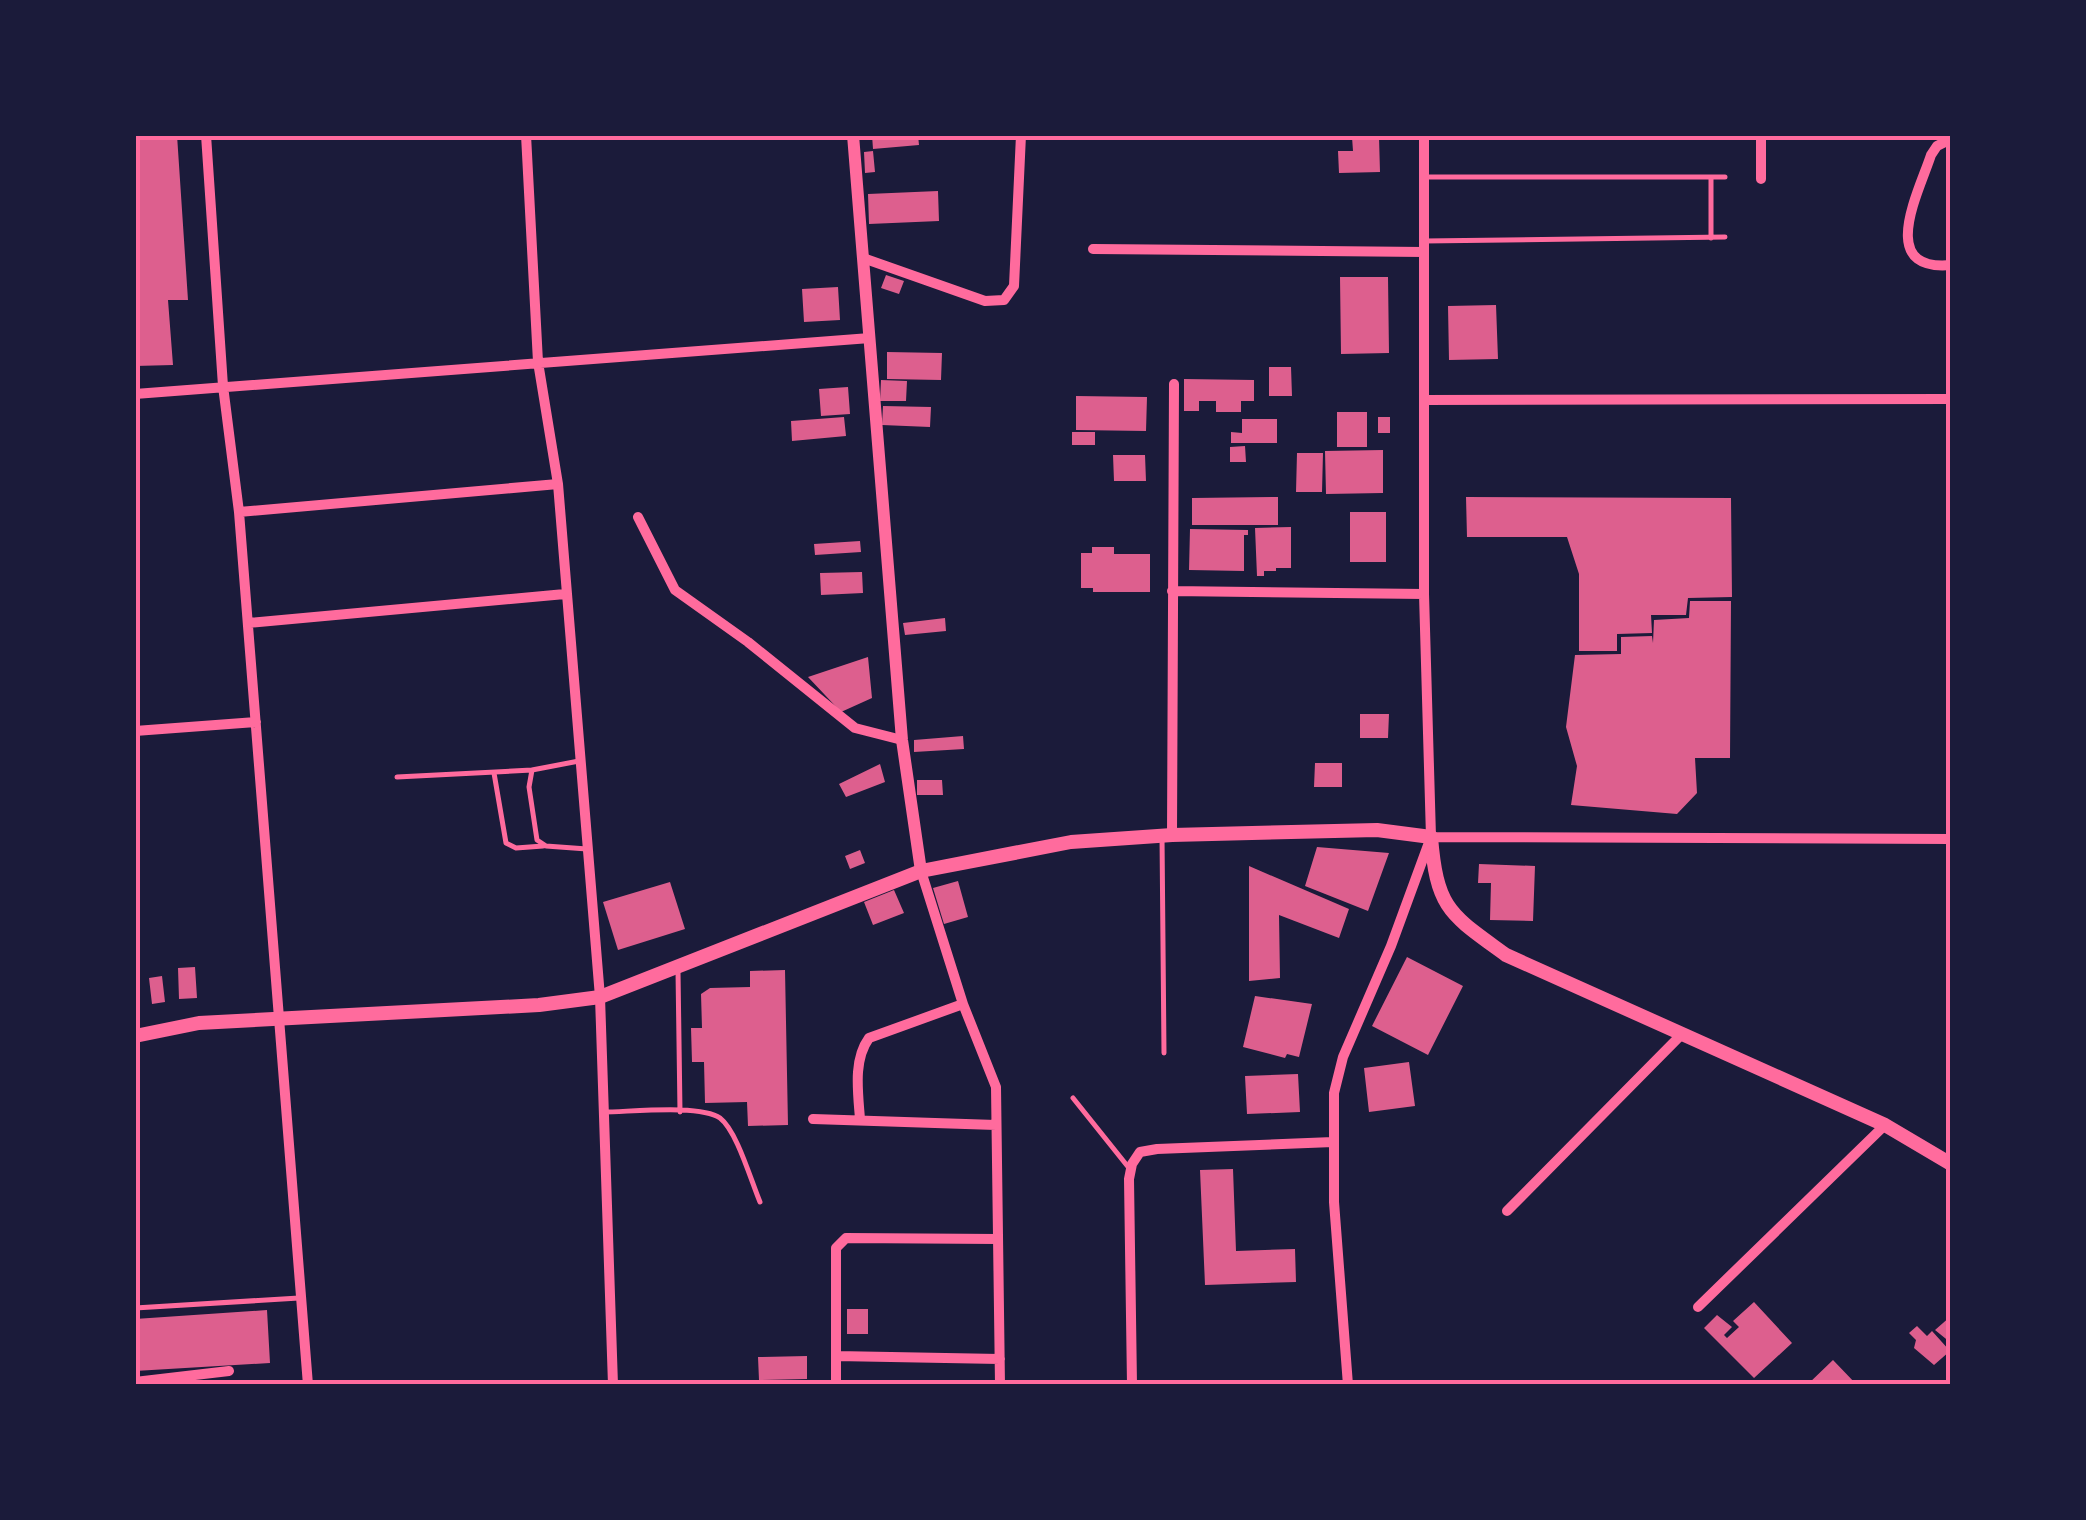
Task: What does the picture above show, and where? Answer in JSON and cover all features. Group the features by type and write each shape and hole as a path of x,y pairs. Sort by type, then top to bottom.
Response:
{"main road":[{"path":"135,1036 199,1023 539,1005 600,997 921,871 1071,842 1167,835 1377,830 1431,837 1435,879 1454,916 1506,955 1885,1125 1951,1164"}],"street":[{"path":"206,135 223,386 239,512 308,1385"},
{"path":"526,135 538,362 558,484 600,997 613,1385"},
{"path":"853,135 902,740 921,871 962,1004 996,1087 1000,1385"},
{"path":"863,258 985,302 1004,300 1014,286 1022,135"},
{"path":"1348,1385 1333,1142 1334,1093 1343,1057 1391,946 1431,837 1424,594 1424,135"},
{"path":"1761,135 1761,179"},
{"path":"1951,139 1937,146 1931,155 1906,228 1912,252 1921,262 1951,265"},
{"path":"1093,249 1424,246"},
{"path":"135,394 870,338"},
{"path":"1167,835 1174,384"},
{"path":"1424,400 1951,399"},
{"path":"239,512 558,484"},
{"path":"638,517 675,590 856,728 902,740"},
{"path":"1172,591 1424,594"},
{"path":"248,623 565,594"},
{"path":"135,732 256,722"},
{"path":"1431,837 1951,839"},
{"path":"860,1119 859,1060 870,1038 962,1004"},
{"path":"1507,1211 1682,1034"},
{"path":"813,1119 996,1125"},
{"path":"1698,1307 1885,1125"},
{"path":"1132,1385 1130,1170 1140,1152 1158,1148 1333,1142"},
{"path":"836,1385 836,1248 840,1241 998,1239"},
{"path":"836,1356 1000,1359"},
{"path":"135,1382 191,1381 229,1371"}],"lane":[{"path":"1711,176 1711,238"},
{"path":"1424,177 1725,176"},
{"path":"1424,246 1725,238"},
{"path":"398,777 532,770 580,761"},
{"path":"532,770 529,787 537,840 546,846"},
{"path":"494,772 506,843 516,848 587,848"},
{"path":"1164,1053 1167,835"},
{"path":"678,968 680,1112"},
{"path":"1073,1098 1130,1170"},
{"path":"604,1112 718,1115 729,1127 760,1202"},
{"path":"135,1308 302,1298"}],"building":[{"path":"135,135 177,135 188,300 168,300 173,365 135,366"},
{"path":"872,135 918,135 919,145 873,149"},
{"path":"1352,137 1379,137 1380,172 1339,173 1338,151 1353,151"},
{"path":"873,151 875,172 865,173 864,152"},
{"path":"938,191 939,221 869,224 868,194"},
{"path":"886,275 904,281 899,294 881,288"},
{"path":"1340,277 1388,277 1389,353 1341,354"},
{"path":"838,287 840,320 804,322 802,289"},
{"path":"1496,305 1498,359 1449,360 1448,306"},
{"path":"887,352 942,353 941,380 887,379"},
{"path":"1269,367 1291,367 1292,396 1269,396"},
{"path":"1184,379 1254,380 1254,401 1241,401 1241,412 1216,412 1216,401 1199,401 1199,411 1184,411"},
{"path":"881,380 907,381 906,401 880,401"},
{"path":"848,387 850,414 821,416 819,389"},
{"path":"1076,396 1147,397 1146,431 1076,430"},
{"path":"883,406 931,407 930,427 882,425"},
{"path":"1337,412 1367,412 1367,447 1337,447"},
{"path":"844,417 846,436 792,441 791,421"},
{"path":"1378,417 1390,417 1390,433 1378,433"},
{"path":"1242,419 1277,419 1277,443 1231,443 1231,432 1242,433"},
{"path":"1072,432 1095,432 1095,445 1072,445"},
{"path":"1245,446 1246,462 1230,462 1230,447"},
{"path":"1383,450 1383,493 1326,494 1325,451"},
{"path":"1297,453 1323,453 1322,492 1296,492"},
{"path":"1113,455 1145,455 1146,481 1114,481"},
{"path":"1278,497 1278,525 1192,525 1192,498"},
{"path":"1466,497 1731,498 1732,597 1688,598 1686,615 1651,615 1652,633 1617,634 1617,651 1579,651 1579,574 1567,537 1467,537"},
{"path":"1350,512 1386,512 1386,562 1350,562"},
{"path":"1291,527 1291,568 1276,568 1257,576 1255,528"},
{"path":"1190,529 1248,530 1248,535 1244,535 1244,571 1189,570"},
{"path":"860,541 861,552 815,555 814,544"},
{"path":"1092,547 1114,547 1114,554 1150,554 1150,592 1093,592 1093,588 1081,588 1081,553 1092,553"},
{"path":"862,572 863,593 821,595 820,573"},
{"path":"1690,601 1731,601 1730,758 1695,758 1697,793 1677,814 1571,805 1577,766 1566,727 1575,655 1621,654 1621,637 1652,636 1653,643 1654,620 1689,618"},
{"path":"945,618 946,631 905,635 903,623"},
{"path":"868,657 872,698 841,712 808,677"},
{"path":"1360,714 1389,714 1388,738 1360,738"},
{"path":"963,736 964,749 914,752 914,740"},
{"path":"1315,763 1342,763 1342,787 1314,787"},
{"path":"880,764 885,782 846,797 839,784"},
{"path":"917,780 942,780 943,795 917,795"},
{"path":"1317,847 1389,853 1368,911 1305,886"},
{"path":"860,850 865,863 850,869 845,856"},
{"path":"1479,864 1535,866 1533,921 1490,920 1491,883 1478,883"},
{"path":"1249,866 1349,909 1339,938 1279,915 1280,978 1249,981"},
{"path":"958,881 968,917 944,924 933,888"},
{"path":"670,882 685,929 618,950 603,902"},
{"path":"894,890 904,913 873,925 864,902"},
{"path":"1407,957 1463,986 1428,1055 1372,1026"},
{"path":"195,967 197,998 179,999 178,968"},
{"path":"785,970 788,1125 748,1126 747,1102 705,1103 704,1062 692,1062 691,1028 702,1028 701,994 710,988 750,987 750,971"},
{"path":"162,976 165,1002 152,1004 149,978"},
{"path":"1255,996 1312,1004 1299,1057 1287,1054 1285,1058 1243,1047"},
{"path":"1409,1062 1415,1106 1369,1112 1364,1068"},
{"path":"1298,1074 1300,1112 1247,1114 1245,1076"},
{"path":"1233,1169 1236,1251 1295,1249 1296,1282 1205,1285 1200,1170"},
{"path":"1754,1302 1792,1343 1754,1378 1704,1328 1717,1315 1732,1327 1724,1335 1727,1338 1739,1327 1733,1321"},
{"path":"847,1309 868,1309 868,1334 847,1334"},
{"path":"267,1310 270,1363 135,1371 135,1319"},
{"path":"1951,1316 1951,1343 1935,1330"},
{"path":"1917,1326 1927,1336 1932,1331 1950,1351 1934,1365 1914,1348 1916,1340 1909,1333"},
{"path":"807,1356 807,1379 759,1380 758,1357"},
{"path":"1833,1360 1857,1385 1807,1385"}]}
